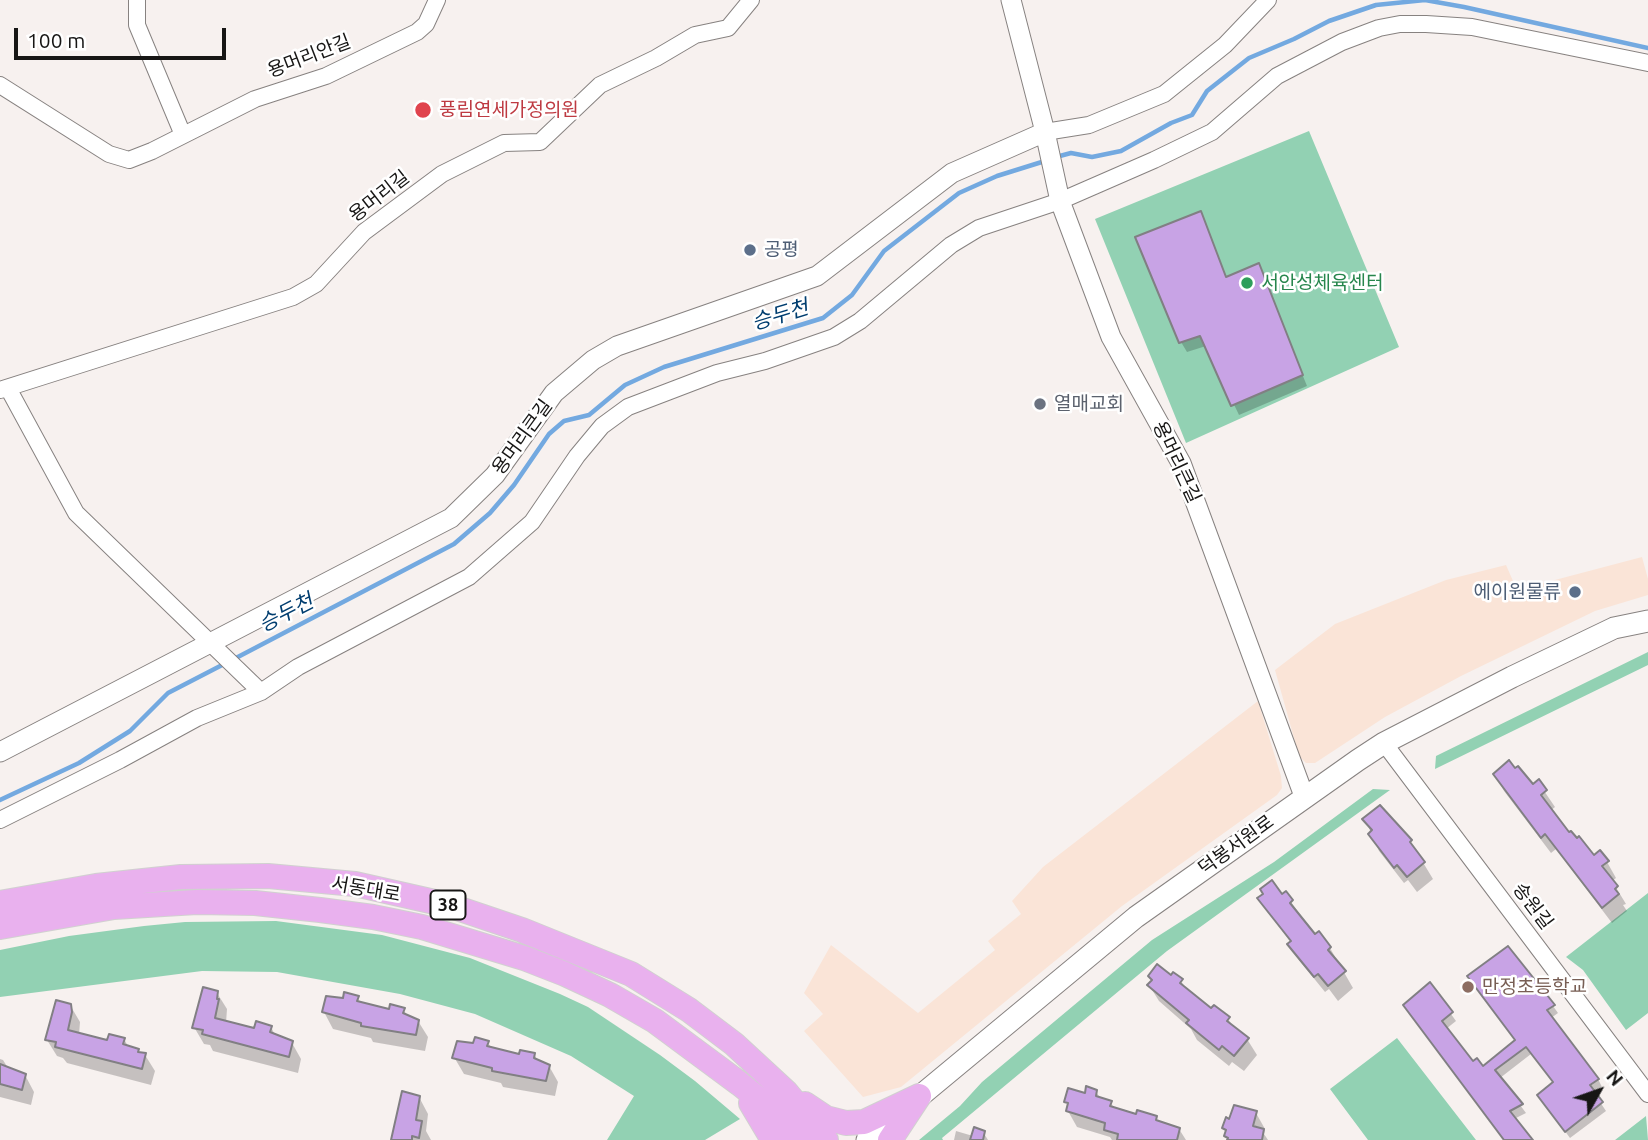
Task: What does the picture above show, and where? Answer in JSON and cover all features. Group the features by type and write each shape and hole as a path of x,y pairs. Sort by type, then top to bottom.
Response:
{"main road":[{"name":"덕봉서원로","path":"867,1140 1136,918 1304,796 1384,743 1512,677 1614,628 1648,621"},
{"name":"서동대로","path":"0,902 96,886 181,877 268,876 355,884 448,905 522,930 631,974 689,1010 734,1044 786,1092 826,1140"},
{"name":"서동대로","path":"0,927 114,907 197,902 255,903 320,910 410,925 478,942 524,958 610,995 655,1021 771,1109 799,1140"},
{"path":"740,1084 773,1140"},
{"path":"786,1092 826,1118 846,1123 864,1122 919,1096"},
{"path":"890,1140 919,1096"}],"street":[{"path":"137,0 137,25 183,135"},
{"name":"용머리안길","path":"0,85 108,154 130,160 152,152 255,99 326,76 417,32 426,24 437,0"},
{"name":"용머리길","path":"256,687 76,513 4,389 293,297 316,284 365,232 442,174 504,142 540,142 600,85 656,58 695,34 728,28 751,0"},
{"name":"용머리큰길","path":"1011,0 1058,196 1111,337 1181,463 1304,796"},
{"path":"1046,140 1164,94 1225,46 1268,0"},
{"path":"0,820 120,760 469,576 532,522 577,456 602,426 628,407 717,373 765,361 834,337 860,321 951,245 979,228 1154,160 1212,131 1277,76 1342,42 1379,28 1400,24 1472,27 1648,63"},
{"name":"용머리큰길","path":"0,752 216,648 451,518 495,475 554,393 593,360 617,346 817,276 952,173 1046,140"},
{"name":"송원길","path":"1384,743 1648,1094"}],"shaded area":[{"path":"1642,557 1648,579 1648,595 1595,611 1461,676 1385,717 1315,763 1306,763 1299,756 1275,670 1335,624 1446,580 1506,565 1517,590"},
{"path":"1258,701 1281,776 1282,788 1277,795 1122,906 901,1087 863,1097 804,1031 823,1014 804,993 831,945 918,1013 995,950 988,941 1021,914 1012,901 1043,867"}],"green space":[{"name":"서안성체육센터","path":"1309,131 1399,347 1186,443 1095,219"},
{"path":"1648,652 1648,665 1435,769 1436,756"},
{"path":"1373,789 1390,790 1167,951 942,1138 943,1140 919,1140 960,1106 982,1082 1152,940 1274,862"},
{"path":"1648,893 1648,1013 1626,1030 1583,970 1566,957"},
{"path":"276,921 382,935 470,958 560,994 588,1007 660,1055 740,1119 705,1140 607,1140 634,1096 571,1056 475,1014 400,994 277,972 202,971 0,997 0,950 69,936 144,926 185,922"},
{"path":"1397,1038 1476,1140 1368,1140 1330,1089"},
{"path":"1646,1116 1648,1140 1615,1140"}],"building":[{"path":"1201,211 1226,277 1259,263 1303,375 1231,406 1200,336 1179,343 1135,237"},
{"path":"1509,760 1515,768 1518,766 1533,784 1539,779 1547,790 1541,795 1569,832 1577,838 1579,836 1594,855 1600,850 1609,861 1602,866 1618,886 1615,889 1619,894 1602,908 1545,834 1541,838 1493,774"},
{"path":"1380,805 1412,840 1410,842 1425,862 1407,877 1397,865 1394,868 1368,834 1372,830 1362,819"},
{"path":"1272,880 1282,894 1286,891 1293,900 1290,903 1315,934 1319,931 1331,947 1328,950 1346,971 1328,986 1318,974 1314,977 1287,944 1291,941 1257,898 1263,894 1260,889"},
{"path":"1508,946 1555,1005 1547,1010 1599,1079 1590,1085 1603,1102 1565,1132 1537,1095 1553,1082 1526,1047 1495,1070 1523,1104 1510,1111 1533,1140 1504,1140 1403,1005 1430,982 1453,1012 1442,1021 1473,1061 1477,1058 1483,1066 1515,1040 1467,976"},
{"path":"1157,964 1171,975 1173,972 1183,979 1180,983 1211,1008 1214,1005 1230,1017 1227,1021 1249,1038 1234,1056 1222,1046 1219,1050 1186,1023 1189,1020 1147,985 1152,980 1148,976"},
{"path":"203,987 218,991 215,1018 254,1028 256,1021 272,1026 270,1032 293,1041 289,1057 202,1034 203,1030 192,1028"},
{"path":"344,992 359,996 357,1001 389,1009 390,1004 405,1008 403,1013 419,1020 416,1035 361,1026 361,1023 322,1012 326,996 343,998"},
{"path":"56,1000 71,1004 68,1030 107,1040 109,1034 125,1038 123,1044 146,1053 142,1069 55,1047 56,1042 45,1040"},
{"path":"475,1037 489,1041 487,1046 519,1054 520,1050 535,1053 534,1058 550,1065 546,1081 492,1071 492,1068 452,1058 457,1041 473,1043"},
{"path":"0,1064 26,1074 22,1090 0,1084"},
{"path":"1086,1086 1097,1090 1096,1096 1112,1101 1110,1106 1136,1114 1137,1110 1157,1116 1156,1120 1180,1128 1177,1140 1117,1140 1118,1134 1104,1130 1105,1123 1066,1111 1068,1103 1064,1102 1068,1088 1085,1093"},
{"path":"402,1091 420,1096 416,1120 422,1121 419,1138 412,1136 412,1140 391,1140"},
{"path":"1234,1105 1257,1111 1253,1126 1264,1129 1262,1140 1227,1140 1224,1136 1226,1130 1222,1128"},
{"path":"974,1127 985,1131 983,1140 970,1140"}],"waterway":[{"name":"승두천","path":"1056,157 1071,153 1092,157 1121,151 1171,123 1192,115 1207,91 1249,58 1329,21 1376,5 1425,0 1648,48"},
{"name":"승두천","path":"234,659 454,544 490,513 514,485 549,434 564,421 589,415 625,385 664,367 823,318 852,295 884,251 959,193 997,176 1045,161"},
{"name":"승두천","path":"0,800 79,763 130,731 168,693 226,663"}],"place":[{"name":"풍림연세가정의원","path":"423,110"},
{"name":"공평","path":"750,250"},
{"name":"서안성체육센터","path":"1247,283"},
{"name":"열매교회","path":"1040,404"},
{"name":"에이원물류","path":"1575,592"},
{"name":"만정초등학교","path":"1468,987"}]}
